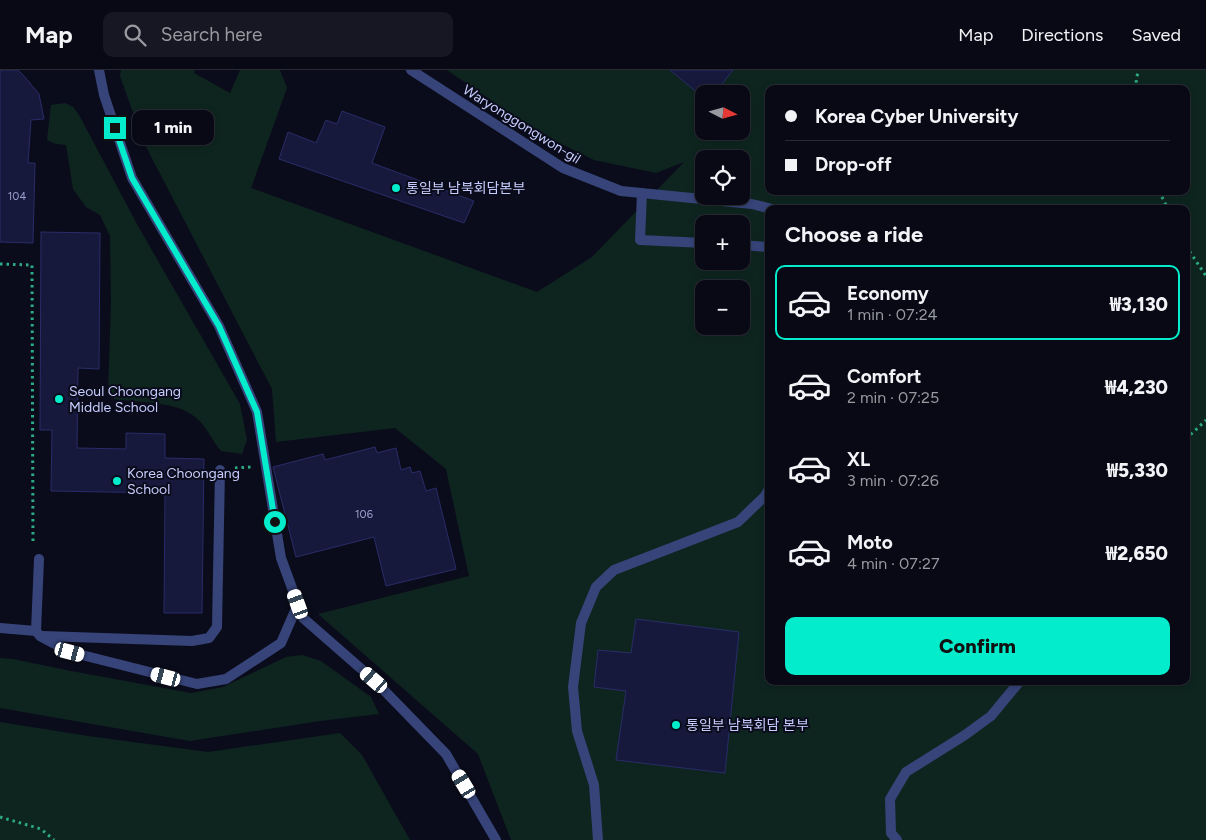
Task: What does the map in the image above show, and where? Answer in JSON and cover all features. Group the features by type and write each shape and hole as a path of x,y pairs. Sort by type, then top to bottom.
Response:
{"street":[{"path":"99,70 104,96 132,178 219,326 257,412 281,558 303,618 374,680 446,754 496,840"},
{"name":"Waryonggongwon-gil","path":"411,70 563,168 621,191 752,204 765,207"},
{"path":"642,193 640,240 695,243"},
{"path":"750,246 765,247"},
{"path":"0,628 38,633 192,641 209,638 217,627 220,470"},
{"path":"598,840 594,785 578,732 573,687 581,623 596,587 614,570 738,522 765,496"},
{"path":"38,559 38,633"},
{"path":"38,633 70,652 197,684 226,679 281,643 298,604"},
{"path":"897,840 891,833 890,799 906,772 965,735 991,716 1017,685"}],"path":[{"path":"1137,85 1136,79 1139,70"},
{"path":"1190,252 1206,276"},
{"path":"0,264 32,264 33,554 38,559"},
{"path":"1190,435 1206,420"},
{"path":"0,817 41,829 54,840"}],"green space":[{"path":"121,70 195,70 194,73 230,93 240,70 280,70 287,88 251,188 537,292 592,257 684,162 656,173 594,160 537,132 447,70 670,70 695,91 695,140 750,140 750,85 721,85 733,70 1206,70 1206,840 511,840 478,754 318,614 469,576 446,469 395,428 276,442 272,389 143,141 120,76"},
{"path":"65,103 73,107 79,115 138,226 240,404 247,440 242,454 221,451 204,426 196,417 186,411 163,404 114,399 108,393 111,303 110,236 100,215 86,207 73,189 66,145 56,144 47,140 51,105"},
{"path":"302,655 321,661 371,697 379,714 190,741 0,708 0,658 191,693 223,687 286,657"},
{"path":"0,722 208,752 340,733 362,755 410,840 0,840"}],"building":[{"path":"0,70 18,70 24,76 39,94 44,119 31,120 28,163 35,163 33,243 0,242"},
{"path":"670,70 733,70 721,85 695,85 695,91"},
{"name":"통일부 남북회담본부","path":"342,111 385,127 372,163 474,201 464,223 279,159 288,132 316,143 326,120 337,124"},
{"name":"Seoul Choongang Middle School","path":"41,232 100,233 99,369 78,368 77,448 126,449 126,433 165,434 165,458 204,459 202,613 164,613 165,493 51,491 52,430 40,430"},
{"path":"375,447 377,453 396,448 401,470 410,467 412,473 420,471 426,491 436,488 456,569 386,586 374,537 296,557 273,467 323,454 325,460"},
{"name":"통일부 남북회담 본부","path":"636,619 739,632 725,773 616,760 626,691 594,687 598,650 631,653"}],"place":[{"name":"통일부 남북회담본부","path":"396,188"},
{"name":"Seoul Choongang Middle School","path":"59,399"},
{"name":"Korea Choongang School","path":"117,481"},
{"name":"통일부 남북회담 본부","path":"676,725"}],"route":[{"path":"115,128 132,178 219,326 257,412 275,522"}]}
